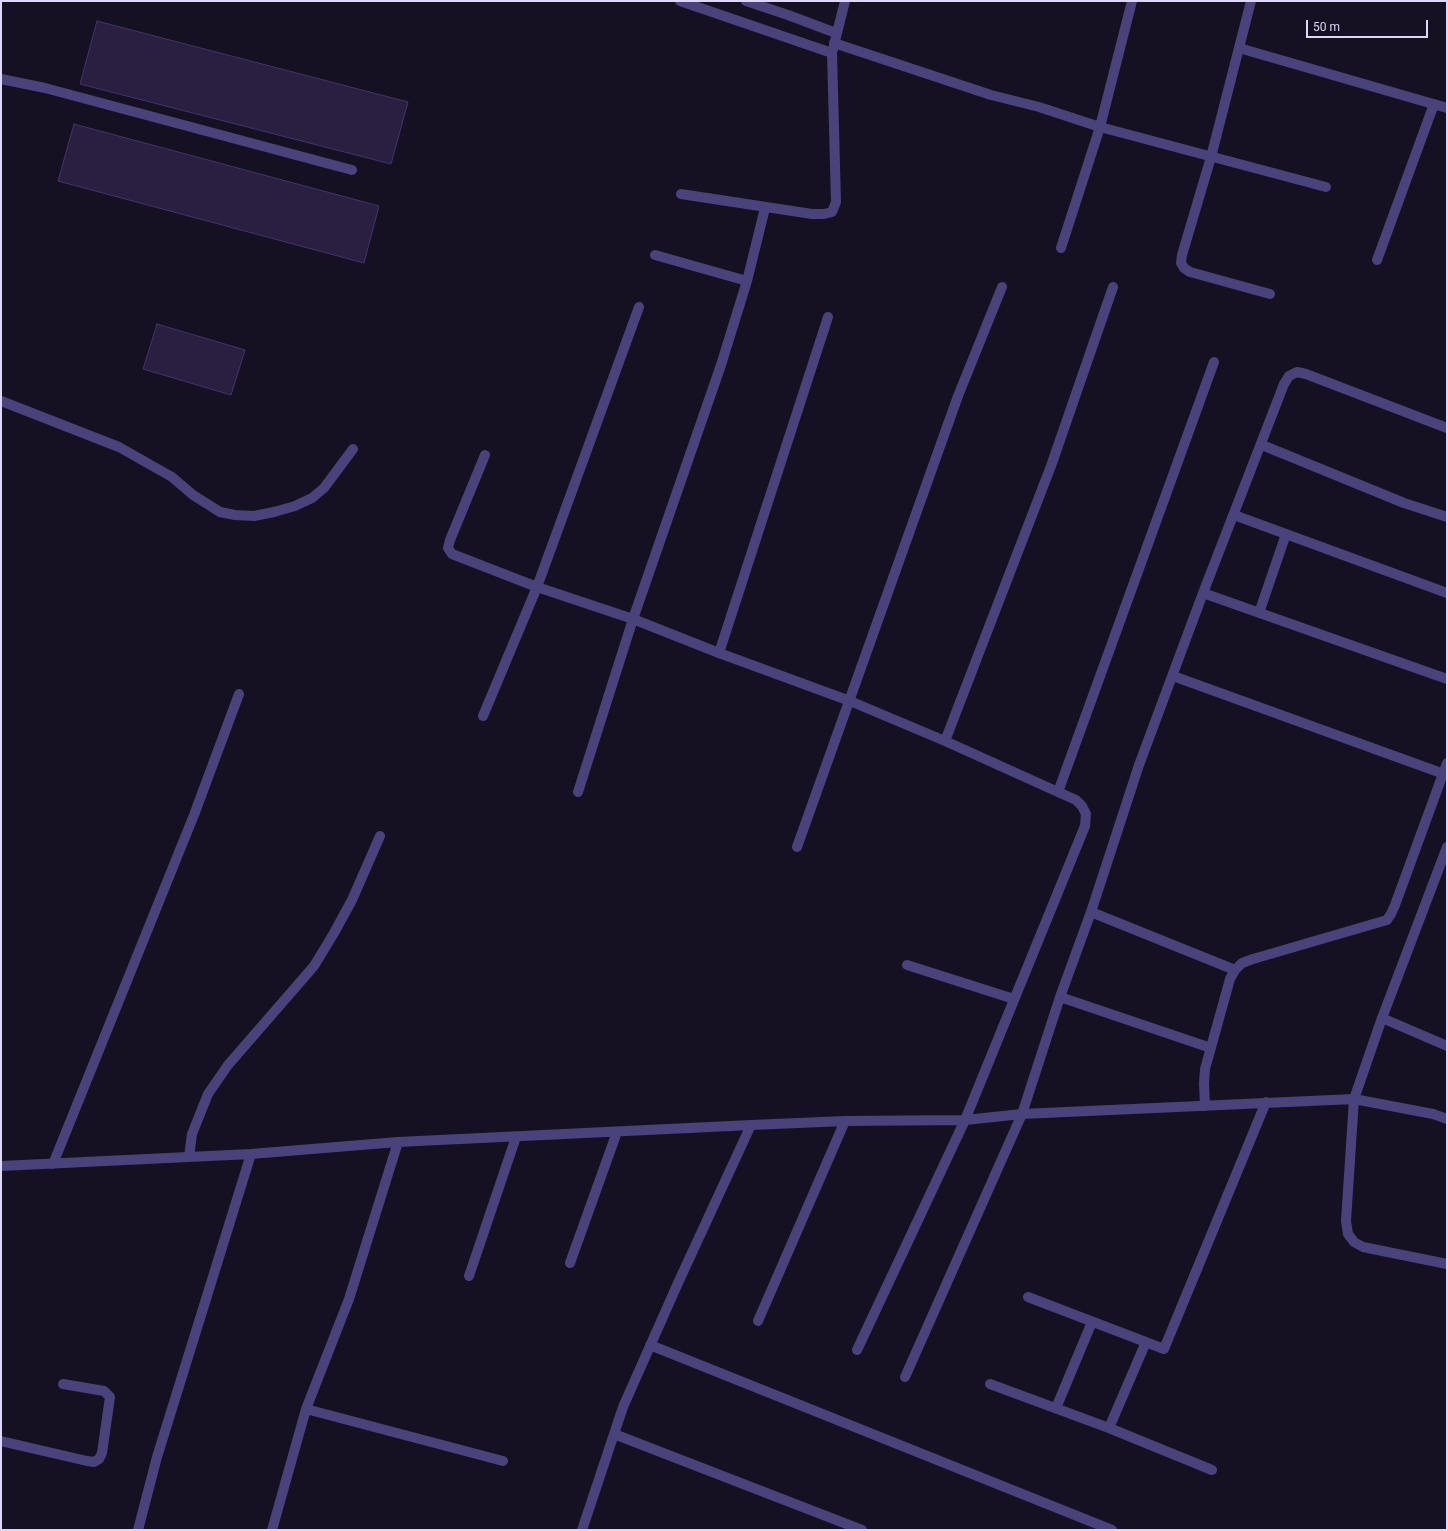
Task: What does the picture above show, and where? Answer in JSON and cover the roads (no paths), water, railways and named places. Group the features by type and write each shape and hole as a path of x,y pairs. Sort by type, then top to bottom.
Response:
{"street":[{"path":"680,1 832,53"},
{"path":"746,1 788,15 835,38 991,94 1039,107 1100,127 1326,187"},
{"path":"681,194 812,214 832,212 836,202 832,53 845,1"},
{"path":"1061,248 1100,127 1132,1"},
{"path":"1251,1 1238,48 1212,157 1182,255 1181,263 1184,268 1190,272 1270,294"},
{"path":"1238,48 1447,108"},
{"path":"1,79 45,88 352,170"},
{"path":"1376,260 1434,104"},
{"path":"578,792 634,619 721,365 747,281 765,208"},
{"path":"656,255 747,281"},
{"path":"797,847 958,396 1002,287"},
{"path":"946,741 1051,466 1112,287"},
{"path":"483,716 537,587 639,307"},
{"path":"718,653 828,317"},
{"path":"1058,792 1214,362"},
{"path":"905,1377 1022,1114 1060,997 1091,912 1139,765 1284,384 1289,376 1297,372 1306,374 1447,428"},
{"path":"1,401 119,447 172,477 193,494 220,512 235,515 254,516 274,512 295,506 312,498 324,488 352,449"},
{"path":"1262,445 1404,503 1447,517"},
{"path":"486,455 450,540 448,548 452,554 537,587 634,619 718,653 850,701 946,741 1076,800 1082,806 1086,814 1085,826 965,1120 857,1350"},
{"path":"1234,515 1447,593"},
{"path":"1259,613 1286,534"},
{"path":"1204,593 1447,679"},
{"path":"1173,676 1444,774"},
{"path":"53,1164 194,814 239,694"},
{"path":"1205,1106 1205,1069 1230,979 1235,970 1242,963 1253,959 1386,920 1392,914 1447,763"},
{"path":"189,1157 192,1134 208,1094 228,1065 314,966 352,900 380,836"},
{"path":"1447,847 1382,1018 1354,1099 1346,1221 1348,1234 1354,1242 1363,1248 1447,1264"},
{"path":"1091,912 1235,970"},
{"path":"907,965 1014,999"},
{"path":"1060,997 1211,1048"},
{"path":"1382,1018 1447,1046"},
{"path":"1,1166 250,1154 398,1142 845,1121 965,1120 1022,1114 1354,1099 1447,1118"},
{"path":"1028,1297 1164,1349 1266,1102"},
{"path":"758,1321 845,1121"},
{"path":"582,1530 623,1407 751,1125"},
{"path":"570,1263 617,1132"},
{"path":"469,1276 516,1137"},
{"path":"272,1530 306,1409 349,1299 398,1142"},
{"path":"138,1530 157,1457 250,1154"},
{"path":"1056,1408 1092,1322"},
{"path":"1109,1428 1146,1342"},
{"path":"650,1346 1112,1530"},
{"path":"1,1441 87,1461 94,1462 99,1459 102,1453 110,1397 104,1391 63,1384"},
{"path":"990,1384 1109,1428 1212,1470"},
{"path":"306,1409 503,1461"},
{"path":"614,1434 862,1530"}]}
